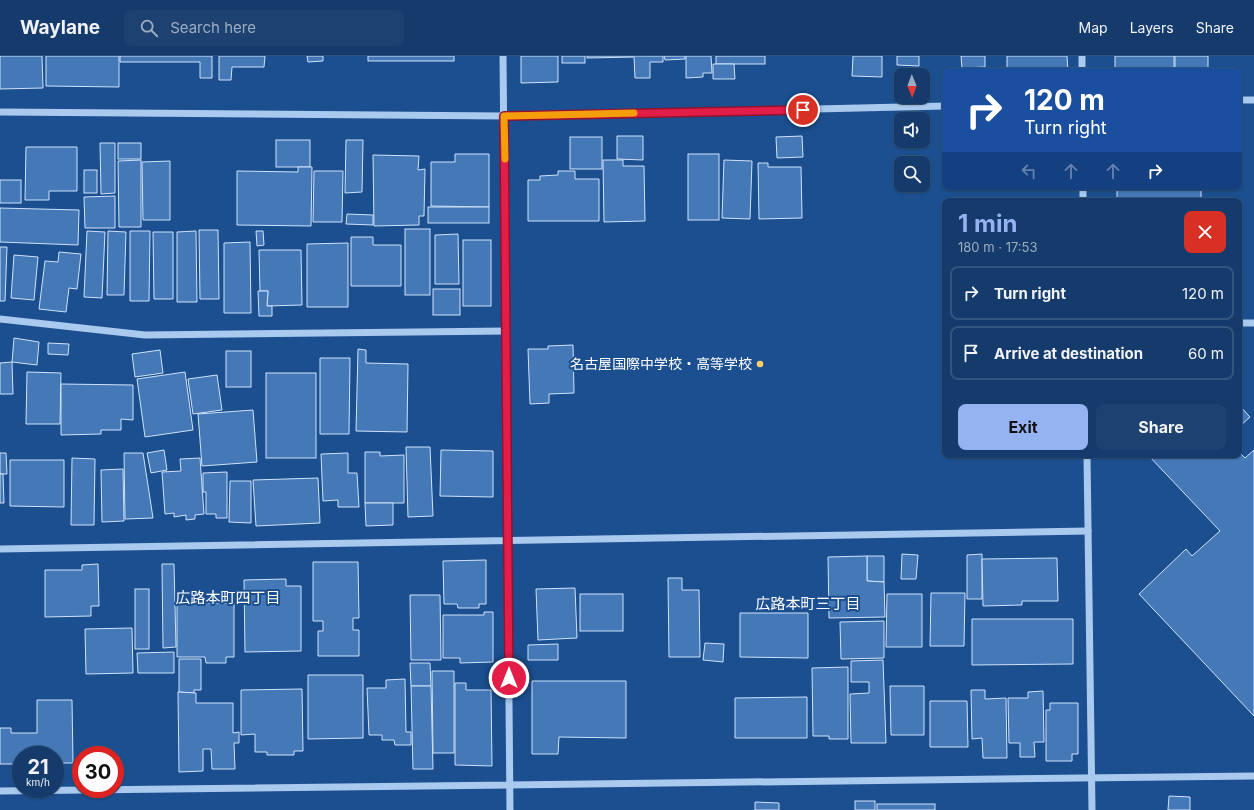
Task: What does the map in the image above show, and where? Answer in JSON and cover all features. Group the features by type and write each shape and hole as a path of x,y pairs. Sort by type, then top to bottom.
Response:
{"street":[{"path":"503,56 510,810"},
{"path":"1082,56 1082,68"},
{"path":"1242,100 1254,100"},
{"path":"0,112 504,116 942,106"},
{"path":"0,319 145,335 506,331"},
{"path":"1242,323 1254,323"},
{"path":"1087,458 1092,810"},
{"path":"0,549 1088,531"},
{"path":"0,790 1254,776"}],"building":[{"path":"0,56 42,56 43,88 0,89"},
{"path":"46,56 119,56 119,87 46,86"},
{"path":"120,56 212,56 212,78 200,78 200,62 120,62"},
{"path":"219,56 265,56 264,67 232,67 231,80 219,80"},
{"path":"307,56 323,56 323,61 308,62"},
{"path":"368,56 454,56 454,61 368,61"},
{"path":"521,56 558,56 558,82 521,83"},
{"path":"562,56 585,56 585,63 562,63"},
{"path":"587,56 663,56 663,62 650,62 650,78 635,78 634,57 587,58"},
{"path":"664,56 685,56 685,59 665,60"},
{"path":"686,56 711,56 712,73 703,73 703,77 686,78"},
{"path":"716,56 765,56 765,64 716,64"},
{"path":"853,56 882,56 882,77 852,76"},
{"path":"897,56 919,56 919,66 897,65"},
{"path":"961,56 985,56 985,67 962,68"},
{"path":"1007,56 1067,56 1068,68 1007,68"},
{"path":"1115,56 1174,56 1174,68 1115,68"},
{"path":"1175,56 1208,56 1208,68 1175,68"},
{"path":"713,64 734,64 735,79 713,79"},
{"path":"617,136 643,136 643,160 617,159"},
{"path":"802,136 803,157 777,158 776,137"},
{"path":"570,137 602,137 602,169 570,169"},
{"path":"276,140 310,140 310,167 276,167"},
{"path":"346,140 363,140 362,192 345,193"},
{"path":"100,143 115,143 115,193 101,194"},
{"path":"118,143 141,143 141,159 118,159"},
{"path":"26,147 77,147 77,191 49,191 49,200 25,200"},
{"path":"455,154 489,154 489,207 431,206 431,162 455,162"},
{"path":"688,154 719,154 719,220 688,220"},
{"path":"373,155 419,156 418,170 425,169 424,216 419,216 419,225 374,226"},
{"path":"141,160 141,227 119,227 118,161"},
{"path":"603,160 623,160 623,166 644,166 645,221 604,222"},
{"path":"724,160 752,161 750,219 722,218"},
{"path":"170,161 170,220 143,220 142,162"},
{"path":"758,163 768,163 768,167 801,167 802,218 759,219"},
{"path":"298,167 312,167 311,226 237,225 237,171 298,172"},
{"path":"84,170 97,170 97,193 84,193"},
{"path":"314,171 343,171 342,222 313,222"},
{"path":"558,171 575,171 575,179 599,179 599,221 528,221 528,180 540,180 540,176 558,175"},
{"path":"0,180 21,180 21,203 0,203"},
{"path":"1117,190 1201,190 1201,198 1117,198"},
{"path":"115,196 115,228 85,228 84,197"},
{"path":"428,207 489,207 489,223 428,223"},
{"path":"0,208 79,210 78,245 0,242"},
{"path":"347,214 373,215 373,225 346,224"},
{"path":"405,229 430,229 430,295 405,295"},
{"path":"199,230 218,230 219,299 200,299"},
{"path":"87,231 105,232 102,298 84,297"},
{"path":"108,231 126,232 124,295 107,295"},
{"path":"130,231 150,231 149,301 130,301"},
{"path":"196,231 197,302 177,302 177,232"},
{"path":"256,231 263,231 264,245 257,246"},
{"path":"153,232 173,232 173,299 154,299"},
{"path":"458,234 459,284 435,284 435,235"},
{"path":"351,237 373,237 373,245 401,245 401,286 351,286"},
{"path":"463,240 491,240 491,306 463,306"},
{"path":"250,242 251,313 224,313 224,243"},
{"path":"348,243 348,307 307,307 307,244"},
{"path":"0,247 7,247 5,301 0,301"},
{"path":"259,250 301,250 302,305 267,306 268,291 260,291"},
{"path":"59,252 81,254 77,289 69,288 66,312 39,309 45,261 58,262"},
{"path":"14,255 38,257 34,300 11,298"},
{"path":"433,289 460,289 460,315 433,315"},
{"path":"258,291 268,291 267,306 272,306 272,316 259,316"},
{"path":"14,338 39,342 37,365 12,362"},
{"path":"48,343 69,344 68,355 48,354"},
{"path":"573,345 574,393 549,394 549,403 530,404 528,349 548,349 548,346"},
{"path":"358,349 366,350 366,363 408,364 407,432 356,431"},
{"path":"160,350 163,373 135,377 132,354"},
{"path":"226,351 251,351 251,387 226,387"},
{"path":"320,358 350,358 349,434 320,434"},
{"path":"12,362 13,394 0,394 0,363"},
{"path":"27,372 61,373 60,424 26,424"},
{"path":"185,372 193,430 145,437 137,379"},
{"path":"266,373 316,373 316,458 266,458"},
{"path":"217,375 222,410 193,414 188,379"},
{"path":"61,384 133,385 133,420 121,419 121,430 101,430 101,434 61,435"},
{"path":"1242,408 1250,417 1242,424"},
{"path":"253,410 257,462 202,466 198,414"},
{"path":"406,447 430,447 433,516 408,517"},
{"path":"164,450 167,470 151,473 147,453"},
{"path":"441,450 493,451 493,497 440,496"},
{"path":"1254,450 1254,716 1139,594 1186,549 1192,556 1220,531 1151,458 1242,458 1242,455 1245,458"},
{"path":"365,452 380,452 380,456 404,455 404,503 365,503"},
{"path":"0,453 6,453 7,474 0,474"},
{"path":"124,453 143,453 153,518 125,519"},
{"path":"348,453 348,473 357,473 359,507 338,507 338,500 323,501 321,454"},
{"path":"72,458 95,459 94,525 71,525"},
{"path":"200,458 204,514 195,515 195,519 186,520 186,515 174,517 174,513 165,514 162,472 181,471 180,459"},
{"path":"10,460 64,460 64,507 10,506"},
{"path":"123,469 124,521 102,522 101,470"},
{"path":"227,472 227,518 216,518 216,514 206,514 206,492 203,492 203,473"},
{"path":"0,474 3,474 4,503 0,503"},
{"path":"318,478 320,523 256,526 253,480"},
{"path":"230,481 251,481 251,523 229,522"},
{"path":"365,503 393,503 393,525 366,526"},
{"path":"902,554 918,555 916,579 901,579"},
{"path":"982,554 982,599 967,599 967,555"},
{"path":"867,556 884,556 884,582 867,581"},
{"path":"867,556 867,581 884,582 885,617 829,618 828,557"},
{"path":"1057,558 1058,601 1022,601 1022,605 983,606 982,559"},
{"path":"486,560 486,604 479,604 479,608 458,608 457,604 444,604 443,561"},
{"path":"313,562 358,562 359,618 353,618 353,630 359,630 359,656 318,656 318,631 323,631 323,621 313,621"},
{"path":"98,564 99,606 91,606 91,616 45,617 45,570 82,570 82,565"},
{"path":"162,564 174,564 176,647 163,648"},
{"path":"668,578 682,578 682,590 699,590 700,657 669,657"},
{"path":"286,579 286,586 301,586 301,651 245,652 244,580"},
{"path":"575,588 577,638 538,640 536,589"},
{"path":"135,589 149,589 149,649 135,649"},
{"path":"931,593 965,593 964,646 930,646"},
{"path":"580,594 623,594 623,631 580,631"},
{"path":"887,594 922,594 922,647 886,647"},
{"path":"410,595 440,595 441,660 411,660"},
{"path":"177,603 234,603 234,657 226,657 226,663 206,663 205,657 177,657"},
{"path":"484,612 493,612 493,662 460,663 460,658 443,658 443,615 484,615"},
{"path":"740,613 808,613 808,658 740,657"},
{"path":"972,619 1073,619 1073,664 972,665"},
{"path":"884,621 884,658 841,659 840,622"},
{"path":"132,628 133,673 86,674 85,629"},
{"path":"705,643 724,644 723,662 703,660"},
{"path":"558,644 558,660 528,660 528,645"},
{"path":"174,652 174,673 138,673 137,653"},
{"path":"179,659 201,659 201,690 194,690 194,693 179,692"},
{"path":"883,660 886,743 851,743 850,694 869,693 869,682 851,682 851,661"},
{"path":"410,663 430,663 431,686 411,686"},
{"path":"848,667 848,739 829,739 829,736 813,736 812,668"},
{"path":"432,671 454,671 454,753 433,753"},
{"path":"308,675 363,675 363,738 308,739"},
{"path":"405,679 406,732 411,732 411,745 395,745 394,740 382,740 382,735 369,735 367,688 386,688 386,680"},
{"path":"532,681 626,681 626,738 559,737 558,754 532,754"},
{"path":"455,683 466,683 466,690 491,690 492,766 455,765"},
{"path":"411,686 431,686 433,769 413,769"},
{"path":"890,686 924,686 924,735 891,735"},
{"path":"302,689 303,751 294,751 294,755 267,755 267,752 255,752 255,734 241,735 241,690"},
{"path":"971,690 985,690 985,699 1006,698 1007,758 983,758 982,738 972,739"},
{"path":"1043,691 1044,742 1034,742 1035,757 1020,757 1020,743 1009,743 1008,698 1028,698 1028,692"},
{"path":"178,692 196,693 196,703 233,703 233,733 239,732 239,743 234,743 235,769 212,769 211,749 203,749 203,771 179,772"},
{"path":"807,697 807,738 735,738 735,698"},
{"path":"37,700 72,700 72,763 64,763 64,746 12,746 12,764 0,764 0,728 11,728 11,733 37,733"},
{"path":"930,701 967,701 968,747 930,747"},
{"path":"1050,703 1078,703 1078,754 1072,754 1072,761 1046,761 1046,710 1050,710"},
{"path":"1169,796 1190,797 1190,810 1168,810"},
{"path":"855,801 875,801 875,810 855,810"},
{"path":"755,802 779,803 779,810 755,810"},
{"path":"877,804 935,804 935,810 877,810"}],"slow traffic":[{"path":"505,159 504,116 634,113"}],"place":[{"name":"名古屋国際中学校・高等学校","path":"760,364"}],"district":[{"name":"広路本町四丁目","path":"228,598"},
{"name":"広路本町三丁目","path":"808,604"}],"route":[{"path":"509,678 504,116 803,110"}]}
